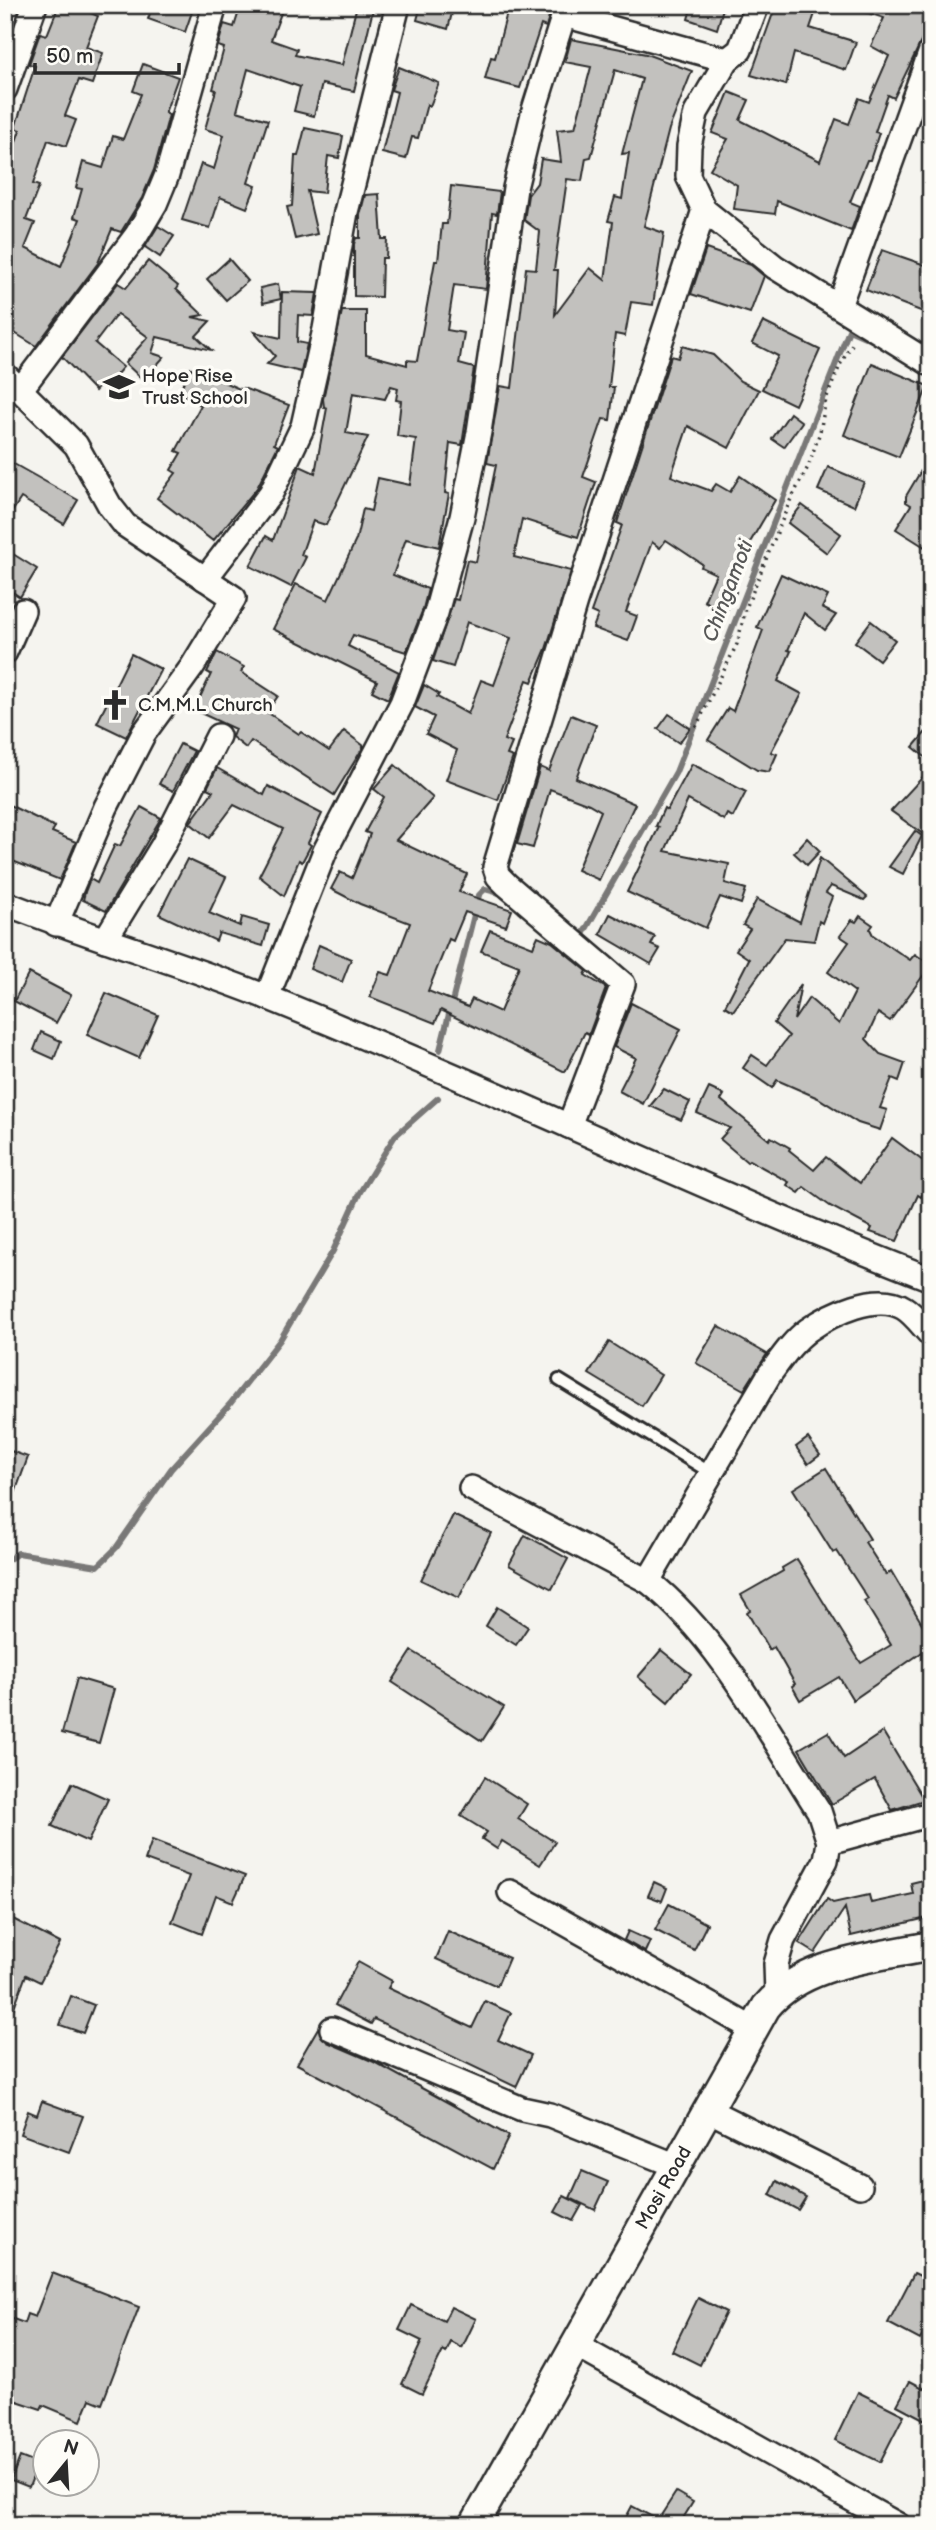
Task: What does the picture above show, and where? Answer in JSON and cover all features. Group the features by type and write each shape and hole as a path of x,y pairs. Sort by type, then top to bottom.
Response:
{"street":[{"path":"5,89 35,5"},
{"path":"56,924 106,807 145,733 233,604 232,594 125,526 110,506 76,445 13,382 136,236 155,204 167,175 215,5"},
{"path":"205,579 271,493 303,426 326,328 346,212 398,5"},
{"path":"757,5 740,50 727,60 696,113 689,146 688,176 704,210 775,267 931,364"},
{"path":"267,998 326,851 402,703 436,613 462,517 479,432 514,188 534,110 566,10 727,60"},
{"path":"839,306 931,51"},
{"path":"569,1126 623,984 498,876 495,867 575,602 704,210"},
{"path":"5,652 23,611"},
{"path":"105,940 163,845 218,736"},
{"path":"5,903 56,924 267,998 569,1126 801,1229 931,1279"},
{"path":"648,1581 769,1375 786,1350 807,1331 865,1304 882,1302 904,1307 931,1335"},
{"path":"471,1488 648,1581 675,1602 708,1641 819,1811 830,1842 826,1860 783,1940 776,1964 777,1994"},
{"path":"830,1842 931,1814"},
{"path":"510,1892 753,2029"},
{"name":"Mosi Road","path":"474,2525 753,2029 777,1994 815,1972 931,1946"},
{"path":"332,2029 522,2109 550,2115 677,2166"},
{"path":"708,2110 860,2186"},
{"path":"575,2345 898,2525"}],"lane":[{"path":"559,1380 711,1473"}],"path":[{"path":"696,727 732,655 746,608 820,432 826,400 841,363 856,338"}],"building":[{"path":"59,5 72,5 98,16 86,47 103,53 92,84 79,80 65,116 76,120 66,146 48,140 33,184 39,186 26,220 35,223 25,248 61,266 80,219 74,217 82,189 76,188 83,162 103,168 113,136 123,139 141,94 133,91 143,64 178,77 165,113 169,115 154,170 142,198 121,232 112,229 98,263 36,346 5,327 5,172 20,130 15,128 35,66 29,64 40,33 47,35"},
{"path":"153,5 183,5 193,9 185,32 148,19"},
{"path":"241,5 284,5 271,40 297,49 295,55 342,65 357,5 374,5 354,91 322,84 314,116 294,111 300,87 248,69 237,111 268,120 248,183 256,186 247,208 220,197 210,228 182,220 201,164 214,169 224,135 205,129 224,48 218,46 224,24 234,27"},
{"path":"421,5 454,5 448,29 417,20"},
{"path":"509,5 552,5 546,27 541,25 520,88 485,79 491,57 495,58"},
{"path":"692,5 724,5 717,29 688,19"},
{"path":"776,5 818,5 810,28 856,42 846,70 794,53 786,85 751,75"},
{"path":"854,5 922,5 931,8 931,21 894,98 888,95 875,132 879,133 870,160 867,160 850,202 860,206 851,231 777,201 775,214 734,209 737,185 710,169 728,139 712,133 729,92 749,100 740,120 820,161 836,119 849,124 859,98 869,102 889,56 871,46 884,18 853,8"},
{"path":"571,39 646,54 692,71 669,129 644,226 664,233 653,305 631,302 625,336 615,334 609,387 614,387 610,420 603,419 583,477 596,482 578,537 522,519 514,557 571,571 546,649 532,682 527,680 504,740 512,743 507,755 513,757 498,800 446,780 457,750 426,734 434,717 415,707 424,685 439,694 437,697 468,714 481,680 494,685 511,638 467,622 453,667 433,661 454,599 458,600 467,560 476,562 496,465 487,463 500,386 512,388 526,268 536,269 540,232 524,220 528,195 537,183 541,159 561,162 557,130 575,128 591,67 565,62","holes":["615,70 642,79 622,154 629,153 622,199 615,197 608,221 613,222 605,280 590,268 555,315 558,270 554,270 567,179 582,181 586,158 591,157"]},
{"path":"399,67 439,83 430,106 427,104 418,138 412,137 406,159 382,153 397,92 391,90"},
{"path":"305,128 343,136 339,158 328,156 324,193 307,191 317,234 295,239 287,207 292,206 295,156 298,156"},
{"path":"451,186 500,192 497,214 492,213 486,289 454,285 447,330 464,333 459,364 474,368 462,445 450,443 445,493 449,494 439,547 406,539 393,575 428,589 423,609 406,652 353,635 348,646 399,672 388,699 372,691 377,681 273,629 296,584 328,600 356,540 363,509 371,511 378,478 410,485 416,439 397,436 401,401 396,400 398,388 391,386 385,399 353,393 346,433 368,437 326,525 313,521 301,555 306,557 291,587 250,566 266,536 273,540 300,466 315,473 327,408 324,407 323,399 342,311 366,311 366,354 407,365 407,360 417,361 435,261 438,261 442,224 447,224"},
{"path":"379,194 382,239 387,239 386,258 382,258 381,297 354,296 354,244 356,238 360,238 360,215 365,195"},
{"path":"158,226 174,236 160,257 145,247"},
{"path":"706,249 751,265 764,276 750,313 691,294"},
{"path":"882,250 931,267 931,315 866,290"},
{"path":"229,259 248,281 226,300 207,279"},
{"path":"148,261 178,286 176,289 203,315 192,317 210,321 196,336 211,350 157,337 152,353 164,357 143,380 125,363 148,337 117,314 95,343 123,367 111,381 107,378 95,391 62,357 118,283 126,288"},
{"path":"278,284 281,299 263,303 260,288"},
{"path":"282,292 317,293 313,316 298,315 297,342 307,344 301,372 267,364 275,356 254,332 281,338"},
{"path":"763,322 820,350 795,405 762,389 778,356 752,343"},
{"path":"682,346 713,355 740,381 759,390 729,448 688,426 671,476 711,491 716,484 730,492 740,476 775,500 742,556 745,557 730,589 736,592 726,612 704,601 716,574 701,567 702,564 666,540 660,548 652,542 626,612 637,616 628,641 593,628 598,615 591,612 622,525 617,523 671,356 678,358"},
{"path":"872,363 928,386 899,457 844,435"},
{"path":"191,368 242,390 243,388 289,405 274,444 278,446 257,488 213,541 157,498 176,473 171,470 181,453 176,451 201,405 178,393"},
{"path":"790,413 802,422 784,447 772,439"},
{"path":"931,454 931,551 896,529 911,505 906,502 906,496"},
{"path":"5,459 78,500 64,524 21,498 5,523"},
{"path":"828,467 864,482 854,506 818,490"},
{"path":"802,505 841,534 827,553 788,523"},
{"path":"5,549 37,569 20,597 5,587"},
{"path":"781,574 828,596 822,608 836,615 825,630 804,613 788,650 791,651 778,681 802,694 771,752 777,754 769,772 757,770 708,740 728,708 733,711 763,630 757,627"},
{"path":"871,621 895,640 879,660 855,642"},
{"path":"217,652 244,667 241,672 278,696 267,712 299,734 301,732 329,751 344,731 364,746 334,795 251,741 246,748 232,737 235,729 194,710 211,674 207,672"},
{"path":"131,654 161,669 126,737 97,723"},
{"path":"669,714 690,728 679,743 658,729"},
{"path":"571,715 596,725 576,778 635,804 599,880 577,870 601,811 589,804 550,789 533,848 517,844 540,767 549,771"},
{"path":"931,726 931,762 913,747"},
{"path":"180,744 194,751 173,791 159,784"},
{"path":"692,764 746,792 733,817 727,814 724,820 688,800 665,851 729,864 725,883 746,889 741,904 720,897 706,928 627,892 659,827 656,826 664,808 667,810"},
{"path":"395,765 433,798 396,840 467,874 459,892 512,910 506,926 465,912 453,941 449,939 428,991 468,1007 472,999 500,1012 519,966 481,951 490,930 533,947 538,936 552,942 587,971 585,975 606,988 589,1034 585,1032 565,1072 441,1010 435,1023 370,997 380,972 390,975 410,923 360,904 331,889 340,872 352,878 370,834 365,832 384,797 374,789"},
{"path":"217,768 264,795 268,786 322,814 308,843 311,845 302,862 299,860 284,896 259,876 283,829 234,805 209,838 190,823 213,791 207,788"},
{"path":"931,768 931,833 926,829 923,834 891,811"},
{"path":"5,803 55,827 52,832 76,842 60,880 5,858"},
{"path":"141,807 161,818 106,911 83,900 85,892 90,879 97,883 115,844 120,846"},
{"path":"915,831 922,836 903,874 889,867"},
{"path":"807,838 820,851 807,865 794,853"},
{"path":"820,858 867,897 864,900 831,886 826,893 832,897 822,923 819,921 814,941 785,938 733,1011 725,1006 749,959 736,950 750,929 743,925 757,899 800,922"},
{"path":"187,859 226,877 209,913 240,926 242,917 269,925 263,946 219,933 216,941 159,914"},
{"path":"610,914 655,937 651,945 660,949 651,964 600,934"},
{"path":"860,916 873,925 870,929 873,935 910,960 915,954 931,965 890,1021 878,1013 866,1039 880,1054 905,1063 899,1081 892,1078 880,1108 887,1110 880,1130 858,1123 818,1098 777,1080 772,1088 743,1068 752,1055 767,1065 789,1036 774,1023 801,984 794,1020 809,998 839,1024 855,992 828,972 849,942 840,936 852,920 856,922"},
{"path":"319,945 351,959 342,982 310,969"},
{"path":"29,973 71,995 56,1023 14,1001"},
{"path":"106,993 158,1015 139,1058 87,1035"},
{"path":"631,1003 681,1029 643,1104 619,1091 636,1058 614,1047"},
{"path":"41,1032 61,1041 54,1059 34,1050"},
{"path":"709,1088 724,1095 721,1100 769,1140 771,1137 790,1148 789,1150 814,1170 826,1157 860,1183 892,1138 931,1167 931,1181 921,1197 918,1195 897,1241 870,1232 872,1228 830,1206 804,1187 799,1193 787,1185 789,1182 749,1160 747,1162 720,1139 730,1128 697,1113"},
{"path":"664,1089 690,1102 681,1120 650,1106"},
{"path":"718,1326 767,1354 744,1390 696,1363"},
{"path":"609,1342 661,1375 642,1406 589,1374"},
{"path":"808,1438 820,1455 808,1464 796,1447"},
{"path":"5,1449 28,1457 7,1515 5,1514"},
{"path":"826,1468 870,1539 865,1542 886,1575 891,1571 931,1639 931,1646 853,1700 839,1677 800,1700 792,1686 795,1684 774,1647 769,1650 747,1612 750,1610 741,1595 783,1571 782,1568 797,1559 861,1663 891,1645 864,1601 868,1599 837,1551 833,1553 793,1489"},
{"path":"453,1515 491,1533 459,1598 421,1580"},
{"path":"525,1535 568,1559 552,1589 509,1565"},
{"path":"497,1607 528,1627 516,1645 486,1626"},
{"path":"661,1650 691,1674 668,1702 638,1677"},
{"path":"412,1651 504,1707 482,1741 392,1682"},
{"path":"77,1678 114,1689 99,1743 62,1733"},
{"path":"828,1732 844,1758 883,1732 924,1800 892,1810 875,1779 832,1804 799,1749"},
{"path":"485,1777 527,1804 518,1819 555,1842 540,1865 502,1841 497,1849 482,1839 487,1832 461,1816"},
{"path":"72,1783 108,1799 88,1842 52,1826"},
{"path":"152,1840 245,1876 233,1902 216,1895 202,1934 172,1922 189,1876 145,1860"},
{"path":"931,1878 931,1917 851,1936 845,1908 815,1953 799,1943 827,1899 833,1903 869,1895 871,1903 913,1894 911,1883"},
{"path":"654,1882 667,1888 662,1901 648,1896"},
{"path":"669,1904 707,1924 694,1950 655,1930"},
{"path":"5,1915 60,1943 40,1982 26,1975 7,2026"},
{"path":"448,1931 509,1958 497,1986 436,1959"},
{"path":"628,1931 650,1941 645,1952 624,1940"},
{"path":"358,1962 392,1981 388,1988 472,2028 485,2001 511,2013 498,2040 531,2055 516,2087 374,2019 371,2024 335,2005"},
{"path":"71,1996 94,2005 83,2033 60,2025"},
{"path":"318,2028 327,2042 374,2062 509,2136 493,2169 297,2064"},
{"path":"42,2101 83,2116 69,2152 20,2134 28,2111 37,2115"},
{"path":"582,2171 608,2182 595,2210 570,2198"},
{"path":"777,2181 806,2197 798,2210 770,2195"},
{"path":"564,2196 582,2205 573,2221 555,2212"},
{"path":"52,2273 139,2307 102,2404 90,2399 81,2421 43,2405 41,2409 5,2397 5,2316 24,2323 27,2314 35,2317"},
{"path":"914,2273 931,2281 931,2320 920,2340 888,2323"},
{"path":"698,2298 726,2312 700,2365 672,2351"},
{"path":"411,2305 444,2321 451,2307 476,2319 462,2348 451,2342 446,2353 443,2351 422,2394 402,2384 422,2341 399,2330"},
{"path":"910,2381 931,2392 931,2423 897,2405"},
{"path":"858,2392 904,2415 880,2462 835,2440"},
{"path":"20,2457 32,2462 29,2487 11,2480"},
{"path":"676,2492 693,2502 679,2525 622,2525 632,2506 658,2520"}],"waterway":[{"name":"Chingamoti","path":"582,936 676,772 849,330 874,341"},
{"name":"Chingamoti","path":"440,1050 479,895 485,889 507,895"},
{"path":"5,1562 18,1553 98,1566 116,1548 171,1469 230,1404 280,1340 333,1251 360,1192 395,1136 438,1098"}],"place":[{"name":"Hope Rise Trust School","path":"119,387"},
{"name":"C.M.M.L Church","path":"115,705"}]}
